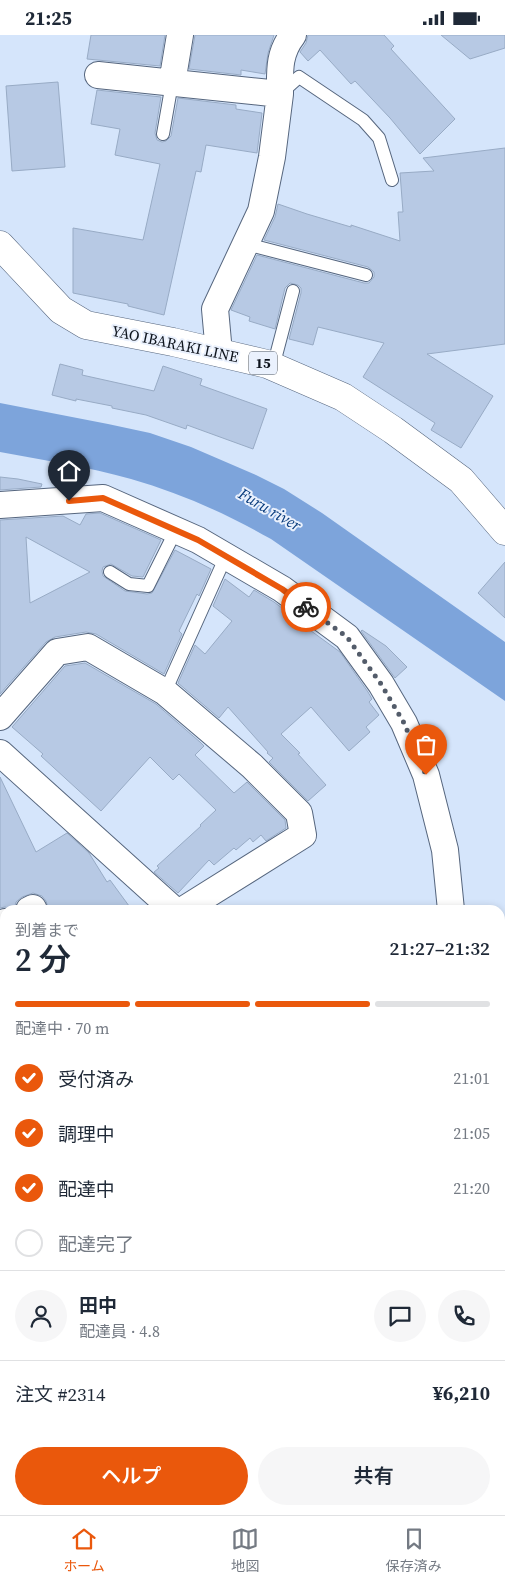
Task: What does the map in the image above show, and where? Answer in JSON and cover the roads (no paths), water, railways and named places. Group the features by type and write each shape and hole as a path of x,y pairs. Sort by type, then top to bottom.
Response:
{"main road":[{"name":"YAO IBARAKI LINE","path":"0,245 61,309 86,325 219,353 273,367 342,397 394,430 461,480 505,531"}],"street":[{"path":"172,83 180,35"},
{"path":"219,353 216,309 261,211 272,157 280,94 280,63 292,35"},
{"path":"98,75 280,94"},
{"path":"0,505 103,498 198,540 282,589 347,637 381,684 404,723 426,775 445,850 450,905"},
{"path":"0,717 57,652 88,647 165,692 252,766 299,813 303,835 191,905"},
{"path":"2,758 168,905"}],"lane":[{"path":"280,94 299,77 363,120 379,138 392,180"},
{"path":"164,135 172,83"},
{"path":"246,244 366,275"},
{"path":"273,367 293,291"},
{"path":"110,572 129,584 148,586 176,530"},
{"path":"165,692 226,556"}],"water":[{"name":"Furu river","path":"0,403 150,433 191,447 284,489 322,513 505,642 505,701 271,539 237,521 203,505 131,479 82,467 0,452"}]}
